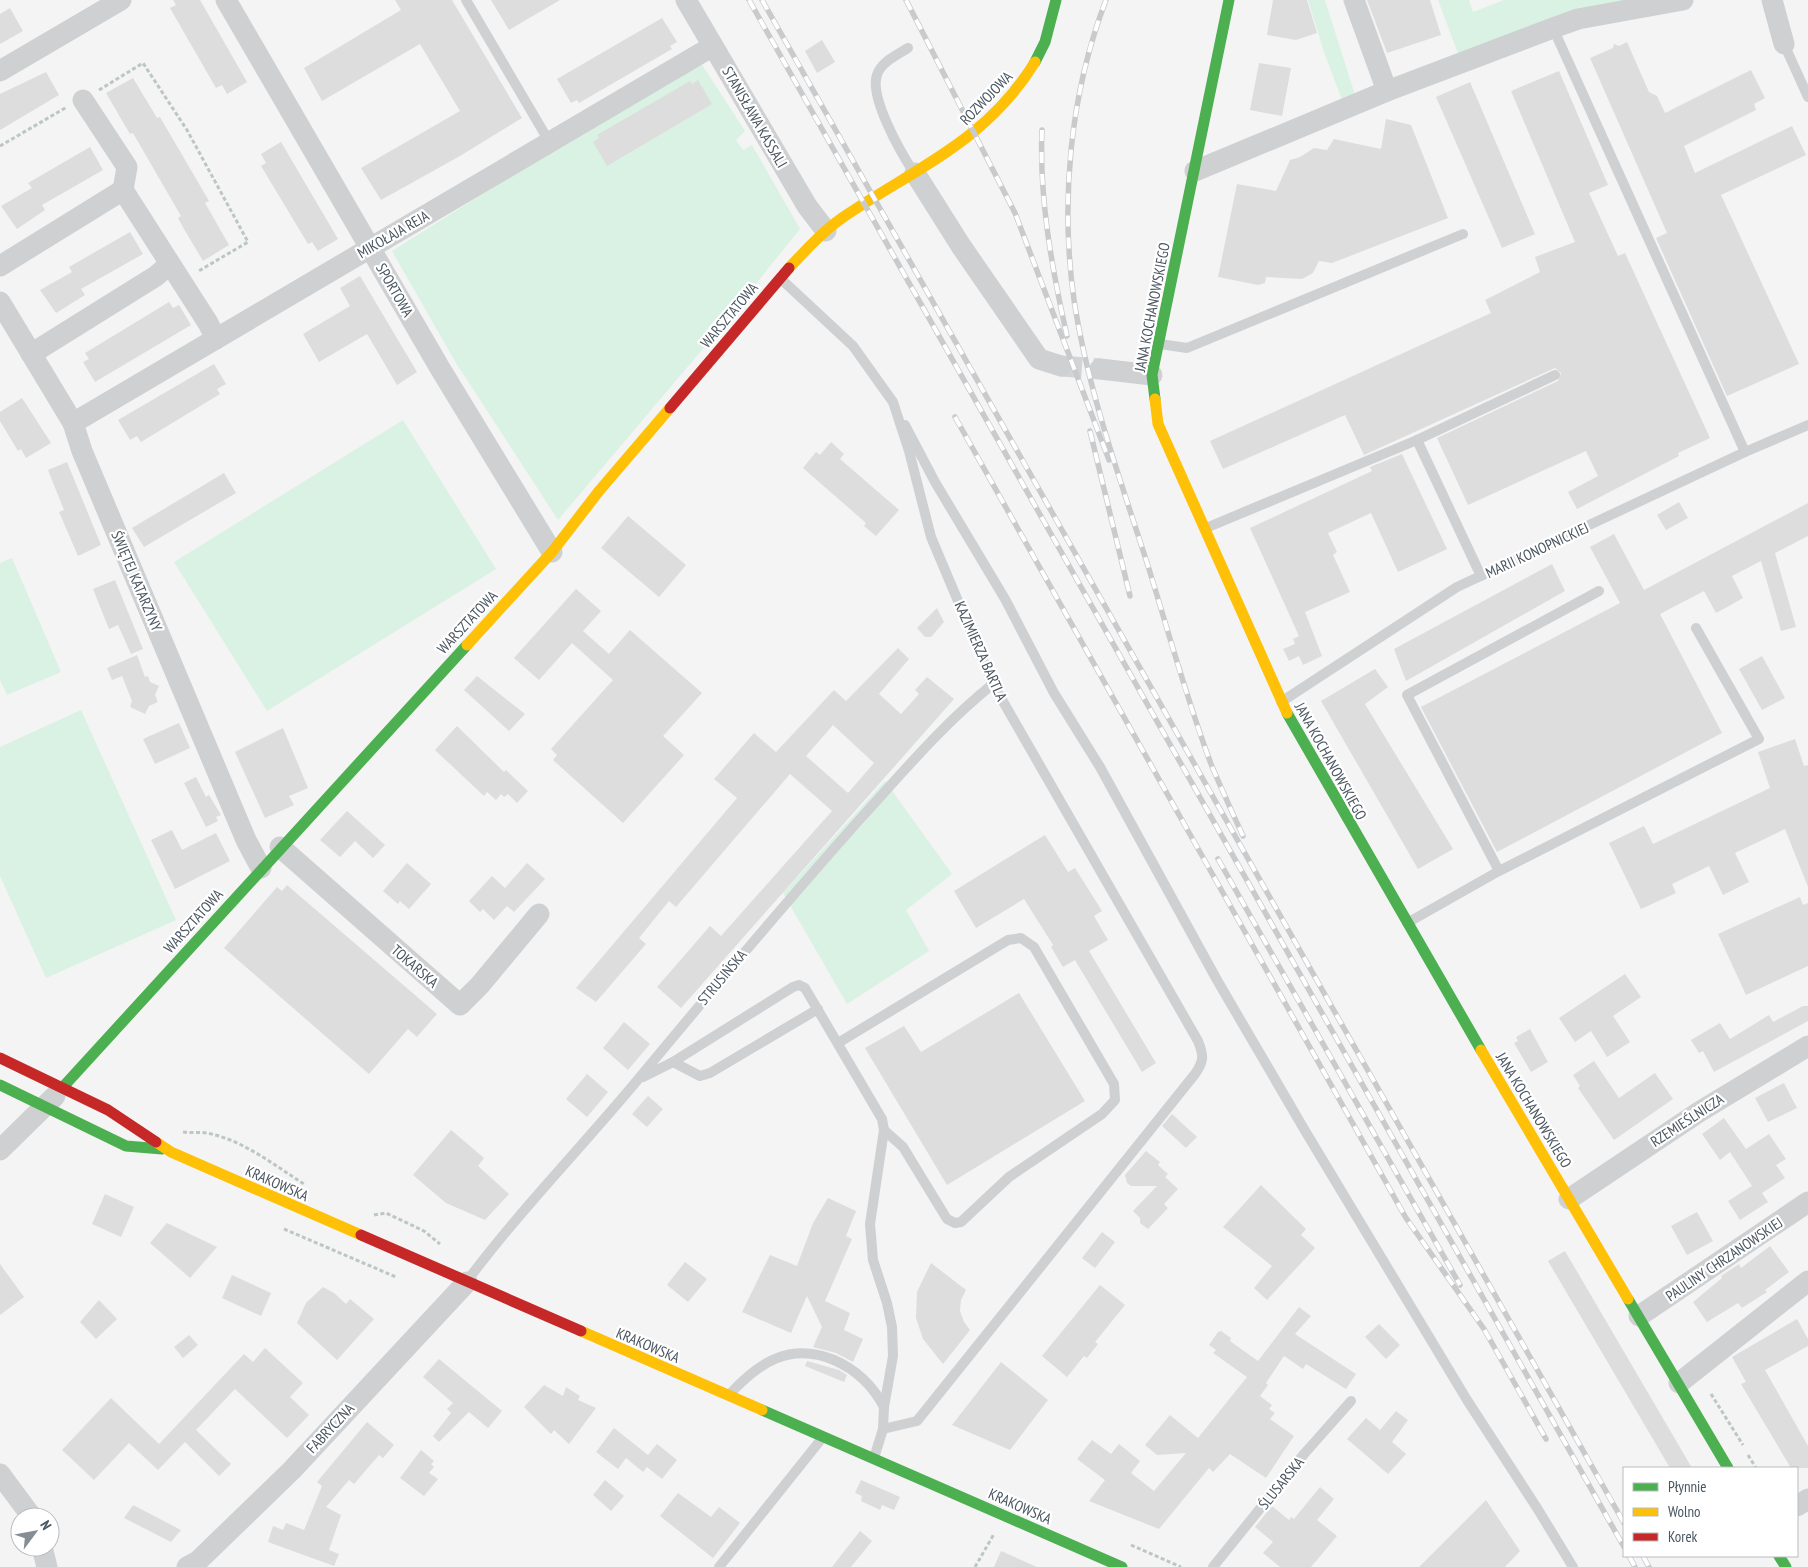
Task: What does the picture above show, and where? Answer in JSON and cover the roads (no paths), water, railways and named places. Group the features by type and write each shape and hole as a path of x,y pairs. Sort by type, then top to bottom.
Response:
{"street":[{"path":"0,71 121,0"},
{"name":"SPORTOWA","path":"226,0 441,370 552,552"},
{"name":"STANISŁAWA KASSALI","path":"686,0 807,206 826,231"},
{"name":"ROZWOJOWA","path":"895,185 966,140 1015,94 1034,66 1045,44 1052,25 1056,0"},
{"name":"JANA KOCHANOWSKIEGO","path":"1229,0 1160,344 1152,375 1158,424 1281,702 1406,923 1569,1199 1639,1316 1685,1378 1728,1467"},
{"path":"1354,0 1387,91"},
{"path":"1195,171 1387,91 1578,19 1683,0"},
{"path":"1772,0 1784,44"},
{"name":"MIKOŁAJA REJA","path":"73,423 714,46"},
{"path":"82,100 127,166 123,190 216,339"},
{"path":"915,173 961,246 1039,359 1060,366"},
{"name":"WARSZTATOWA","path":"63,1087 280,847 552,552 599,491 780,278 826,231 895,185"},
{"path":"0,266 123,190"},
{"path":"31,354 156,276 170,264"},
{"name":"ŚWIĘTEJ KATARZYNY","path":"0,302 73,423 82,451 246,840 262,868"},
{"path":"1100,369 1152,375"},
{"name":"TOKARSKA","path":"280,847 460,1005 480,985 539,914"},
{"name":"RZEMIEŚLNICZA","path":"1569,1199 1699,1112 1808,1046"},
{"name":"KRAKOWSKA","path":"0,1058 108,1110 164,1149 1122,1567"},
{"name":"KRAKOWSKA","path":"0,1085 126,1146 164,1149"},
{"path":"0,1150 63,1087"},
{"name":"PAULINY CHRZANOWSKIEJ","path":"1639,1316 1808,1202"},
{"path":"1685,1378 1808,1281"},
{"name":"FABRYCZNA","path":"187,1567 198,1560 292,1470 467,1282"},
{"path":"0,1474 25,1507"}],"lane":[{"path":"466,0 550,143"},
{"path":"1553,28 1745,452"},
{"path":"1784,44 1808,97"},
{"path":"908,48 883,65 876,76 876,85 881,109 903,155 915,173"},
{"path":"1160,344 1187,348 1463,234"},
{"name":"KAZIMIERZA BARTLA","path":"780,278 853,346 893,402 931,537 993,684 1198,1041 1204,1056 1203,1062 1195,1074 917,1421 883,1429"},
{"path":"1203,529 1418,440 1555,375"},
{"path":"893,402 935,482 1005,599 1054,693 1100,768 1217,980 1299,1121 1466,1400 1542,1515 1573,1567"},
{"name":"MARII KONOPNICKIEJ","path":"1281,702 1458,587 1745,452 1808,425"},
{"path":"1418,440 1481,576"},
{"path":"1499,871 1407,695 1598,591"},
{"path":"1406,923 1499,871 1759,739 1696,628"},
{"name":"STRUSIŃSKA","path":"467,1282 510,1225 639,1078 778,910 918,756 974,700 993,684"},
{"path":"838,1043 1008,940 1020,938 1034,947 1114,1084 1114,1100 1102,1114 1009,1177 961,1222 955,1223 946,1219 903,1147 884,1130"},
{"path":"639,1078 673,1062 793,987 799,985 806,988 882,1119 884,1130 870,1224 873,1260 892,1327 893,1356 884,1407 883,1429 874,1459"},
{"path":"673,1062 700,1076 710,1073 818,1009"},
{"path":"728,1396 760,1366 786,1355 802,1352 818,1353 844,1364 876,1391 884,1407"},
{"name":"ŚLUSARSKA","path":"1213,1567 1304,1454 1351,1401"},
{"path":"719,1567 824,1437"}],"tunnel":[{"path":"1061,366 1100,369"}],"railway":[{"path":"749,0 1623,1545"},
{"path":"762,0 1623,1521"},
{"path":"906,0 1015,213 1109,460"},
{"path":"1106,0 1084,73 1076,110 1071,148 1068,186 1068,225 1074,300 1096,402 1186,691 1211,764 1243,836"},
{"path":"1042,130 1043,181 1048,233 1056,285 1067,336"},
{"path":"955,417 1406,1218 1484,1329 1546,1439"},
{"path":"1090,431 1130,596"},
{"path":"1218,859 1460,1285"},
{"path":"1630,1557 1635,1567"},
{"path":"1644,1557 1649,1567"}]}
